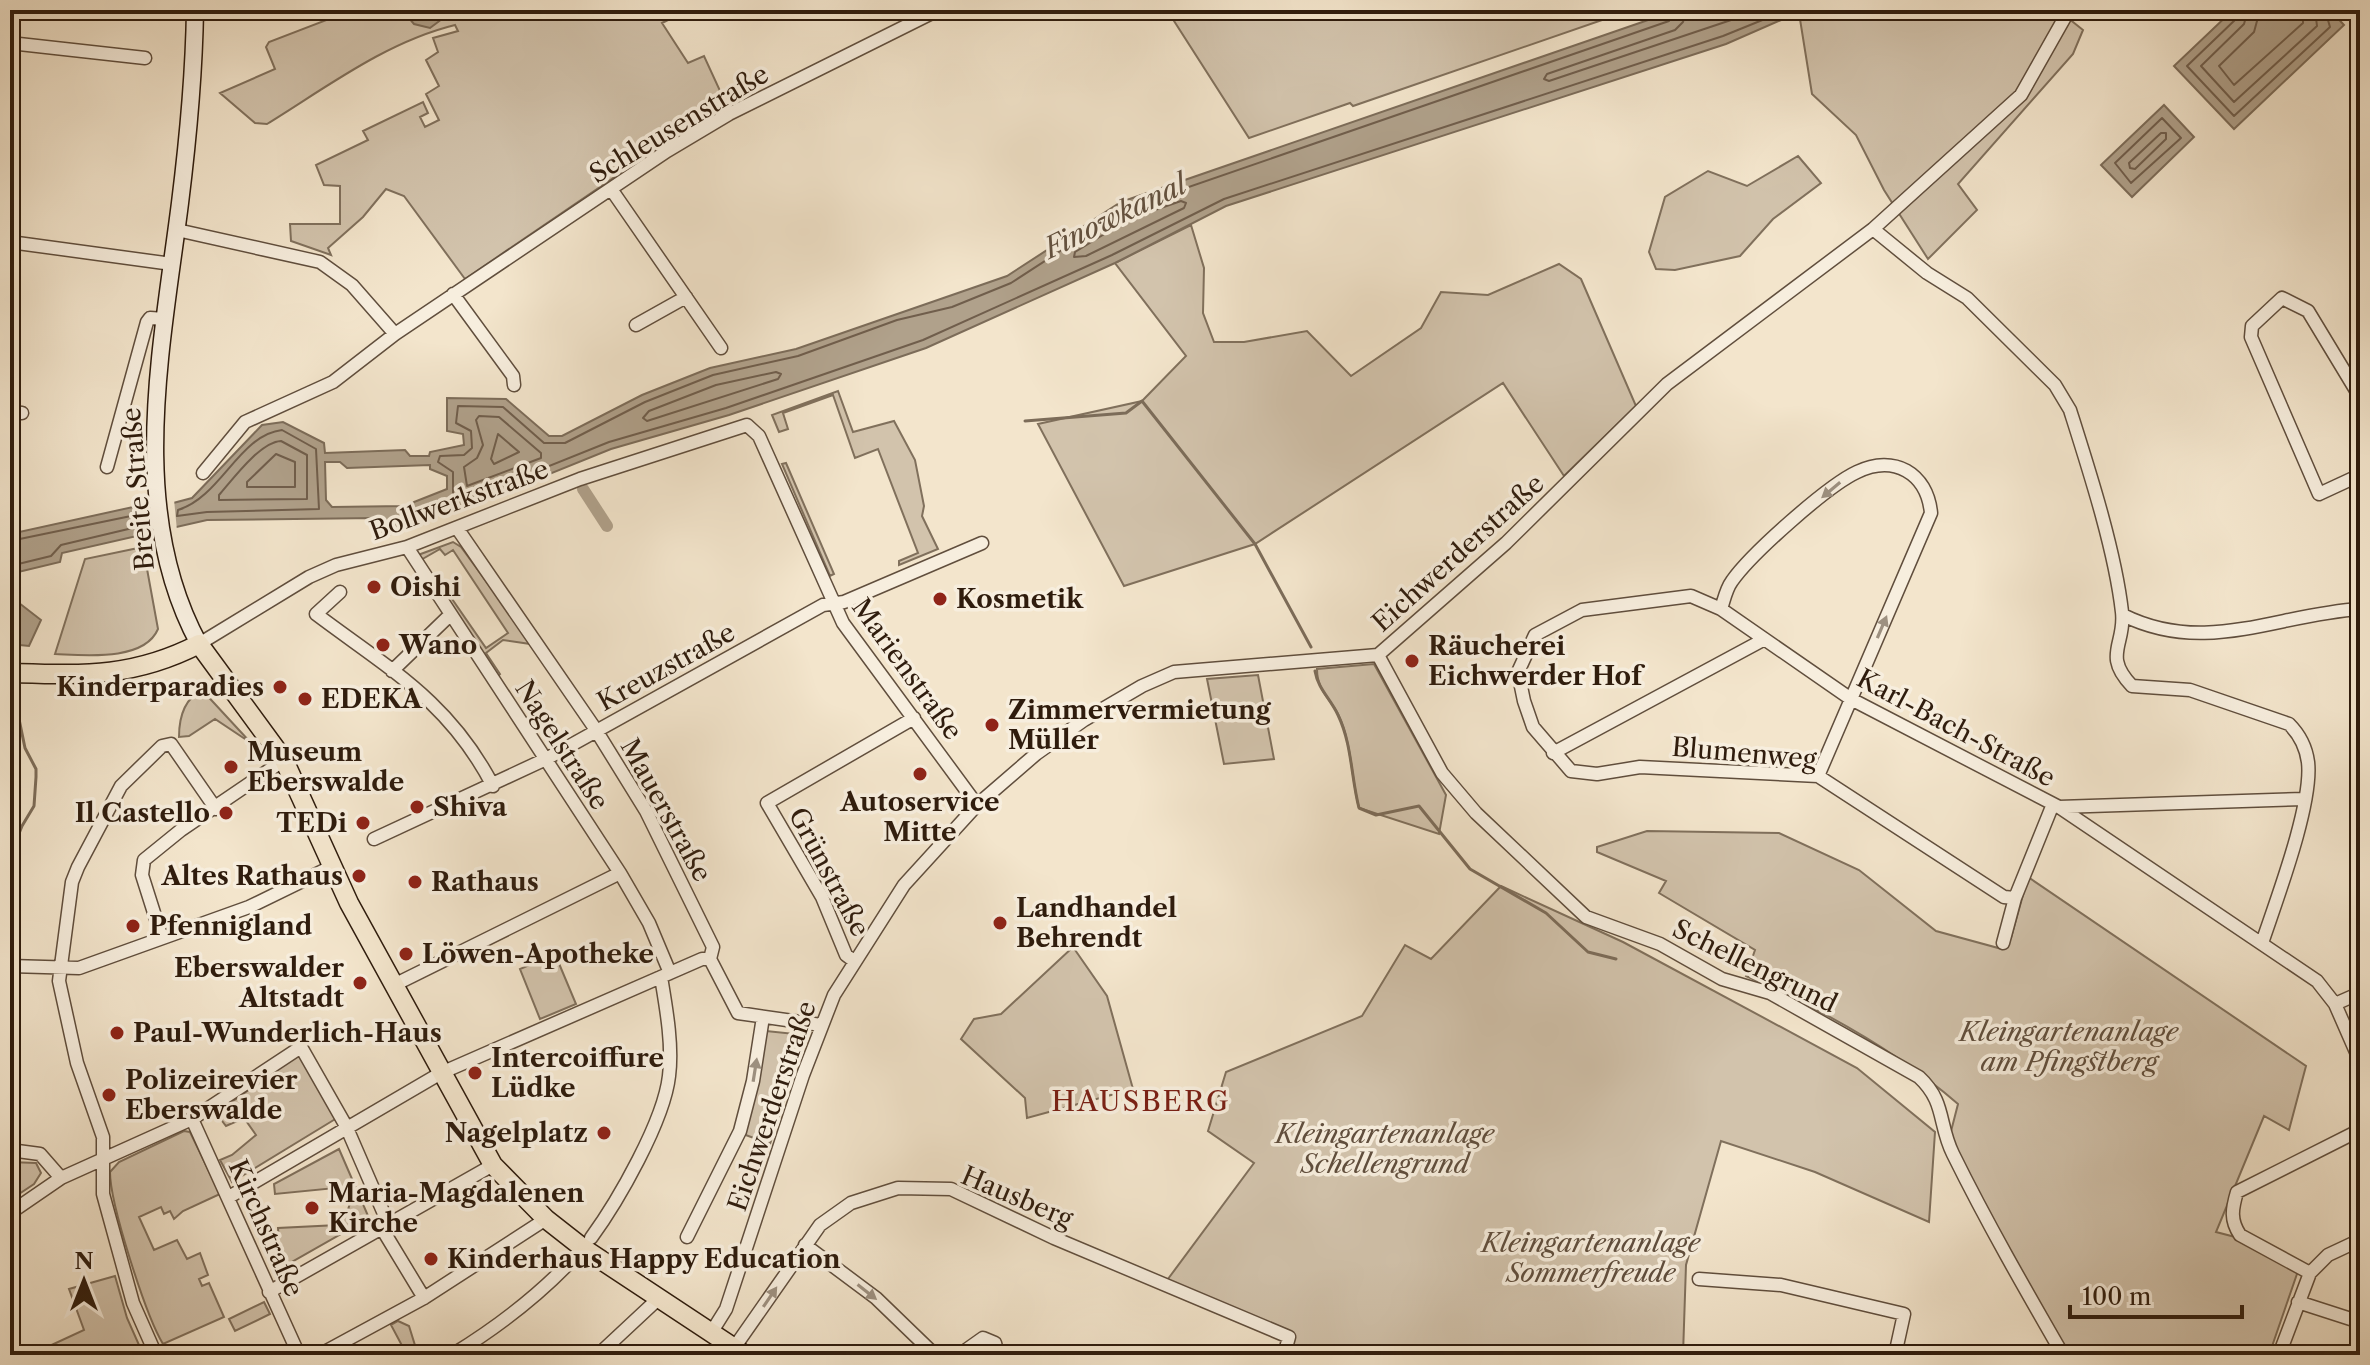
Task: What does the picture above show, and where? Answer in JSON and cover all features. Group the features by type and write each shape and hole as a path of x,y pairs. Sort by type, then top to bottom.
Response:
{"main road":[{"name":"Breite Straße","path":"195,10 193,94 155,417 159,494 178,600 199,644 284,760 394,985 493,1165 546,1219 587,1243 658,1299 711,1333 732,1351"},
{"path":"10,673 120,673 171,659 199,644"}],"street":[{"name":"Schleusenstraße","path":"203,473 245,422 333,382 453,294 729,114 938,10"},
{"name":"Eichwerderstraße","path":"711,1333 726,1309 821,1025 854,961 904,885 977,805 1036,754 1084,720 1142,686 1174,672 1378,655 1506,543 1667,384 1873,229 2021,95 2069,10"},
{"path":"10,43 145,58"},
{"path":"611,189 721,348"},
{"path":"1873,229 1927,273 1967,298 2055,385 2070,410 2123,615 2115,658 2121,675 2132,686 2190,690 2289,724 2301,737 2309,764 2304,799 2288,867 2262,943"},
{"path":"177,230 320,262 352,285 395,334"},
{"path":"10,242 172,264"},
{"path":"453,294 513,376 514,385"},
{"path":"636,325 686,297"},
{"path":"2360,397 2308,311 2300,305 2282,298 2252,326 2251,337 2319,494 2360,475"},
{"name":"Breite Straße","path":"107,467 147,322 150,318 165,319"},
{"name":"Bollwerkstraße","path":"199,644 309,577 336,565 407,547 580,479 747,425"},
{"name":"Marienstraße","path":"747,425 759,436 832,603 977,805"},
{"path":"1721,609 1729,584 1751,557 1857,472 1885,465 1912,471 1925,486 1931,513 1818,776"},
{"name":"Mauerstraße","path":"457,528 596,731 672,860 713,947 710,959 733,1009 763,1017 821,1025"},
{"name":"Kreuzstraße","path":"374,839 546,759 823,605 982,543"},
{"name":"Nagelstraße","path":"407,547 620,873 649,923 666,975 669,1076 660,1110 637,1159 587,1243 559,1276 524,1306 452,1355"},
{"path":"340,592 316,614 439,707 478,757 493,786"},
{"name":"Karl-Bach-Straße","path":"1524,701 1518,672 1524,655 1535,635 1554,623 1582,610 1691,596 1721,609 1851,699 2056,805 2317,981 2335,1004 2360,1061"},
{"path":"2123,615 2168,630 2200,634 2245,631 2358,609"},
{"path":"392,671 450,615"},
{"path":"1553,753 1763,640"},
{"name":"Schellengrund","path":"1378,655 1442,773 1476,813 1586,917 1660,944 1722,979 1770,993 1793,1004 1919,1077 1930,1088 1939,1100 1951,1149 1993,1234 2063,1355"},
{"name":"Blumenweg","path":"1524,701 1533,727 1571,771 1581,775 1640,767 1818,776 2004,897 2015,898"},
{"name":"Grünstraße","path":"854,961 846,955 822,897 767,803 914,718"},
{"path":"156,1355 133,1303 103,1194 103,1137 77,1063 60,989 61,968 72,882 121,786 162,746 175,747 216,809"},
{"path":"162,938 142,875 144,860 181,830 284,760"},
{"path":"2003,943 2015,898 2056,805 2304,799"},
{"path":"10,966 79,968 249,907 331,861"},
{"path":"394,985 620,873"},
{"path":"229,1197 441,1073 666,975 710,959"},
{"path":"2335,1004 2360,993"},
{"path":"687,1237 710,1195 747,1109 763,1017"},
{"path":"10,1213 61,1178 192,1119 301,1047 346,1126 385,1225 424,1298"},
{"name":"Kirchstraße","path":"192,1119 299,1355"},
{"path":"2310,1273 2240,1235 2233,1224 2232,1209 2237,1192 2360,1130"},
{"path":"12,1150 40,1154 61,1178"},
{"path":"269,1292 493,1165"},
{"name":"Hausberg","path":"732,1351 805,1245 834,1213 866,1198 905,1186 951,1189 1054,1238 1289,1337 1284,1355"},
{"path":"319,1355 424,1298 546,1219"},
{"path":"2279,1355 2310,1273 2328,1255 2360,1240"},
{"path":"805,1245 876,1298 935,1355"},
{"path":"1699,1279 1781,1285 1904,1314 1895,1355"},
{"path":"598,1355 658,1299"},
{"path":"2298,1302 2360,1322"},
{"path":"962,1354 983,1338 995,1343 998,1355"}],"green space":[{"path":"335,10 688,10 662,23 688,63 704,56 727,106 685,129 465,279 404,196 386,189 363,217 328,248 331,255 291,241 290,224 340,224 340,186 324,185 316,165 368,140 363,131 423,102 428,113 420,117 425,127 439,120 426,94 439,86 426,60 438,52 433,38 458,31 455,25 405,42 267,124 255,123 220,93 275,69 266,47 269,42 337,16"},
{"path":"1167,10 1631,10 1353,106 1350,103 1249,138"},
{"path":"1804,10 2058,10 2083,30 2073,54 1958,184 1977,210 1928,259 1884,190 1856,135 1812,94 1799,13"},
{"path":"1798,156 1821,183 1773,219 1740,256 1675,270 1656,269 1649,252 1665,197 1708,171 1747,186"},
{"path":"1191,225 1204,268 1203,313 1214,342 1244,342 1307,331 1351,376 1421,328 1441,292 1488,295 1559,264 1581,279 1636,406 1564,476 1503,383 1255,544 1124,586 1038,424 1142,401 1186,356 1115,263"},
{"path":"838,391 853,432 894,421 915,460 924,506 922,516 938,549 899,565 899,561 918,553 878,449 855,458 833,395 783,413 788,429 779,432 772,415"},
{"path":"786,463 834,574 830,576 782,464"},
{"path":"453,542 461,547 538,652 530,644 503,640 486,653 500,674 498,676 437,587 441,583 486,648 508,633 453,550 445,555 440,549 419,561 418,555"},
{"path":"143,547 158,629 151,640 127,652 55,654 85,559"},
{"path":"1374,664 1446,795 1439,834 1359,808 1346,737 1338,714 1321,688 1317,669"},
{"path":"1258,675 1274,759 1224,764 1207,679"},
{"path":"202,690 251,743 215,719 189,736 179,737 184,710 191,698"},
{"name":"Kleingartenanlage am Pfingstberg","path":"1647,831 1779,833 1859,870 1936,931 2002,949 2011,938 2028,877 2306,1066 2289,1130 2264,1116 2216,1232 2239,1238 2298,1271 2269,1355 2070,1355 2041,1310 1949,1139 1958,1104 1910,1066 1857,1032 1746,976 1755,950 1659,893 1666,881 1597,852 1597,847"},
{"path":"1501,886 1623,942 1857,1068 1935,1132 1929,1222 1815,1172 1721,1141 1686,1265 1683,1355 1284,1355 1288,1338 1165,1283 1254,1163 1208,1131 1226,1072 1362,1016 1405,945 1431,959"},
{"path":"1073,947 1107,996 1133,1089 1027,1118 1025,1098 961,1039 974,1019 1001,1014"},
{"path":"555,954 576,1004 540,1019 520,969"},
{"path":"766,1031 805,1035 770,1144 743,1134"},
{"path":"301,1053 337,1118 232,1182 220,1160 232,1155 256,1135 244,1118 226,1126 216,1113"},
{"path":"184,1131 190,1132 220,1194 183,1211 174,1219 170,1211 164,1214 161,1207 139,1217 154,1250 177,1240 187,1259 200,1253 208,1275 199,1279 202,1286 209,1283 224,1317 163,1344 130,1260 110,1172 119,1162"},
{"path":"339,1149 369,1218 281,1268 278,1228 338,1225 338,1216 347,1213 350,1203 341,1195 336,1197 335,1188 275,1194 274,1184"},
{"path":"10,1162 36,1163 41,1173 34,1184 10,1200"},
{"path":"115,1276 127,1318 143,1354 30,1355 84,1330 69,1289"},
{"path":"264,1302 270,1314 235,1331 229,1319"},
{"path":"398,1321 409,1326 418,1355 407,1355 391,1325"}],"water":[{"path":"412,10 437,10 442,19 430,28 414,24 408,17"},
{"name":"Finowkanal","path":"1677,10 1804,10 1726,44 1226,206 1115,263 926,348 729,415 611,449 463,509 452,507 382,538 382,523 376,518 207,520 62,553 60,562 10,574 10,534 133,507 143,511 192,498 262,425 283,422 324,443 325,453 405,450 410,456 429,456 430,452 464,445 463,434 447,431 447,398 506,399 549,436 562,436 642,395 710,368 796,349 1007,276 1121,202","holes":["325,462 340,462 347,468 430,465 430,469 447,476 447,489 404,506 332,507 326,500"]},
{"path":"2233,10 2330,10 2344,25 2234,129 2174,66"},
{"path":"2164,105 2194,137 2132,197 2101,165"},
{"path":"10,596 41,620 29,646 10,644"}],"pier":[{"path":"174,499 177,531 150,537 147,506"}],"waterway":[{"path":"1025,421 1126,413 1142,401 1255,544 1311,647"},
{"path":"583,489 607,526"},
{"path":"1315,671 1343,726 1359,808 1376,815 1419,806 1470,869 1546,913 1588,952 1616,959"},
{"path":"10,856 34,806 36,777 36,769 25,748 13,690"},
{"path":"10,1051 18,1102 10,1132"}],"place":[{"name":"Oishi","path":"374,587"},
{"name":"Kosmetik","path":"940,599"},
{"name":"Wano","path":"383,645"},
{"name":"Räucherei Eichwerder Hof","path":"1412,661"},
{"name":"Kinderparadies","path":"280,687"},
{"name":"EDEKA","path":"305,699"},
{"name":"Zimmervermietung Müller","path":"992,725"},
{"name":"Museum Eberswalde","path":"231,767"},
{"name":"Autoservice Mitte","path":"920,774"},
{"name":"Shiva","path":"417,807"},
{"name":"Il Castello","path":"226,813"},
{"name":"TEDi","path":"363,823"},
{"name":"Altes Rathaus","path":"359,876"},
{"name":"Rathaus","path":"415,882"},
{"name":"Landhandel Behrendt","path":"1000,923"},
{"name":"Pfennigland","path":"133,926"},
{"name":"Löwen-Apotheke","path":"406,954"},
{"name":"Eberswalder Altstadt","path":"360,983"},
{"name":"Paul-Wunderlich-Haus","path":"117,1033"},
{"name":"Intercoiffure Lüdke","path":"475,1073"},
{"name":"Polizeirevier Eberswalde","path":"109,1095"},
{"name":"Nagelplatz","path":"604,1133"},
{"name":"Maria-Magdalenen Kirche","path":"312,1208"},
{"name":"Kinderhaus Happy Education","path":"431,1259"}],"district":[{"name":"HAUSBERG","path":"1141,1101"}],"park label":[{"name":"Kleingartenanlage Schellengrund","path":"1385,1149"},
{"name":"Kleingartenanlage Sommerfreude","path":"1591,1258"}]}
